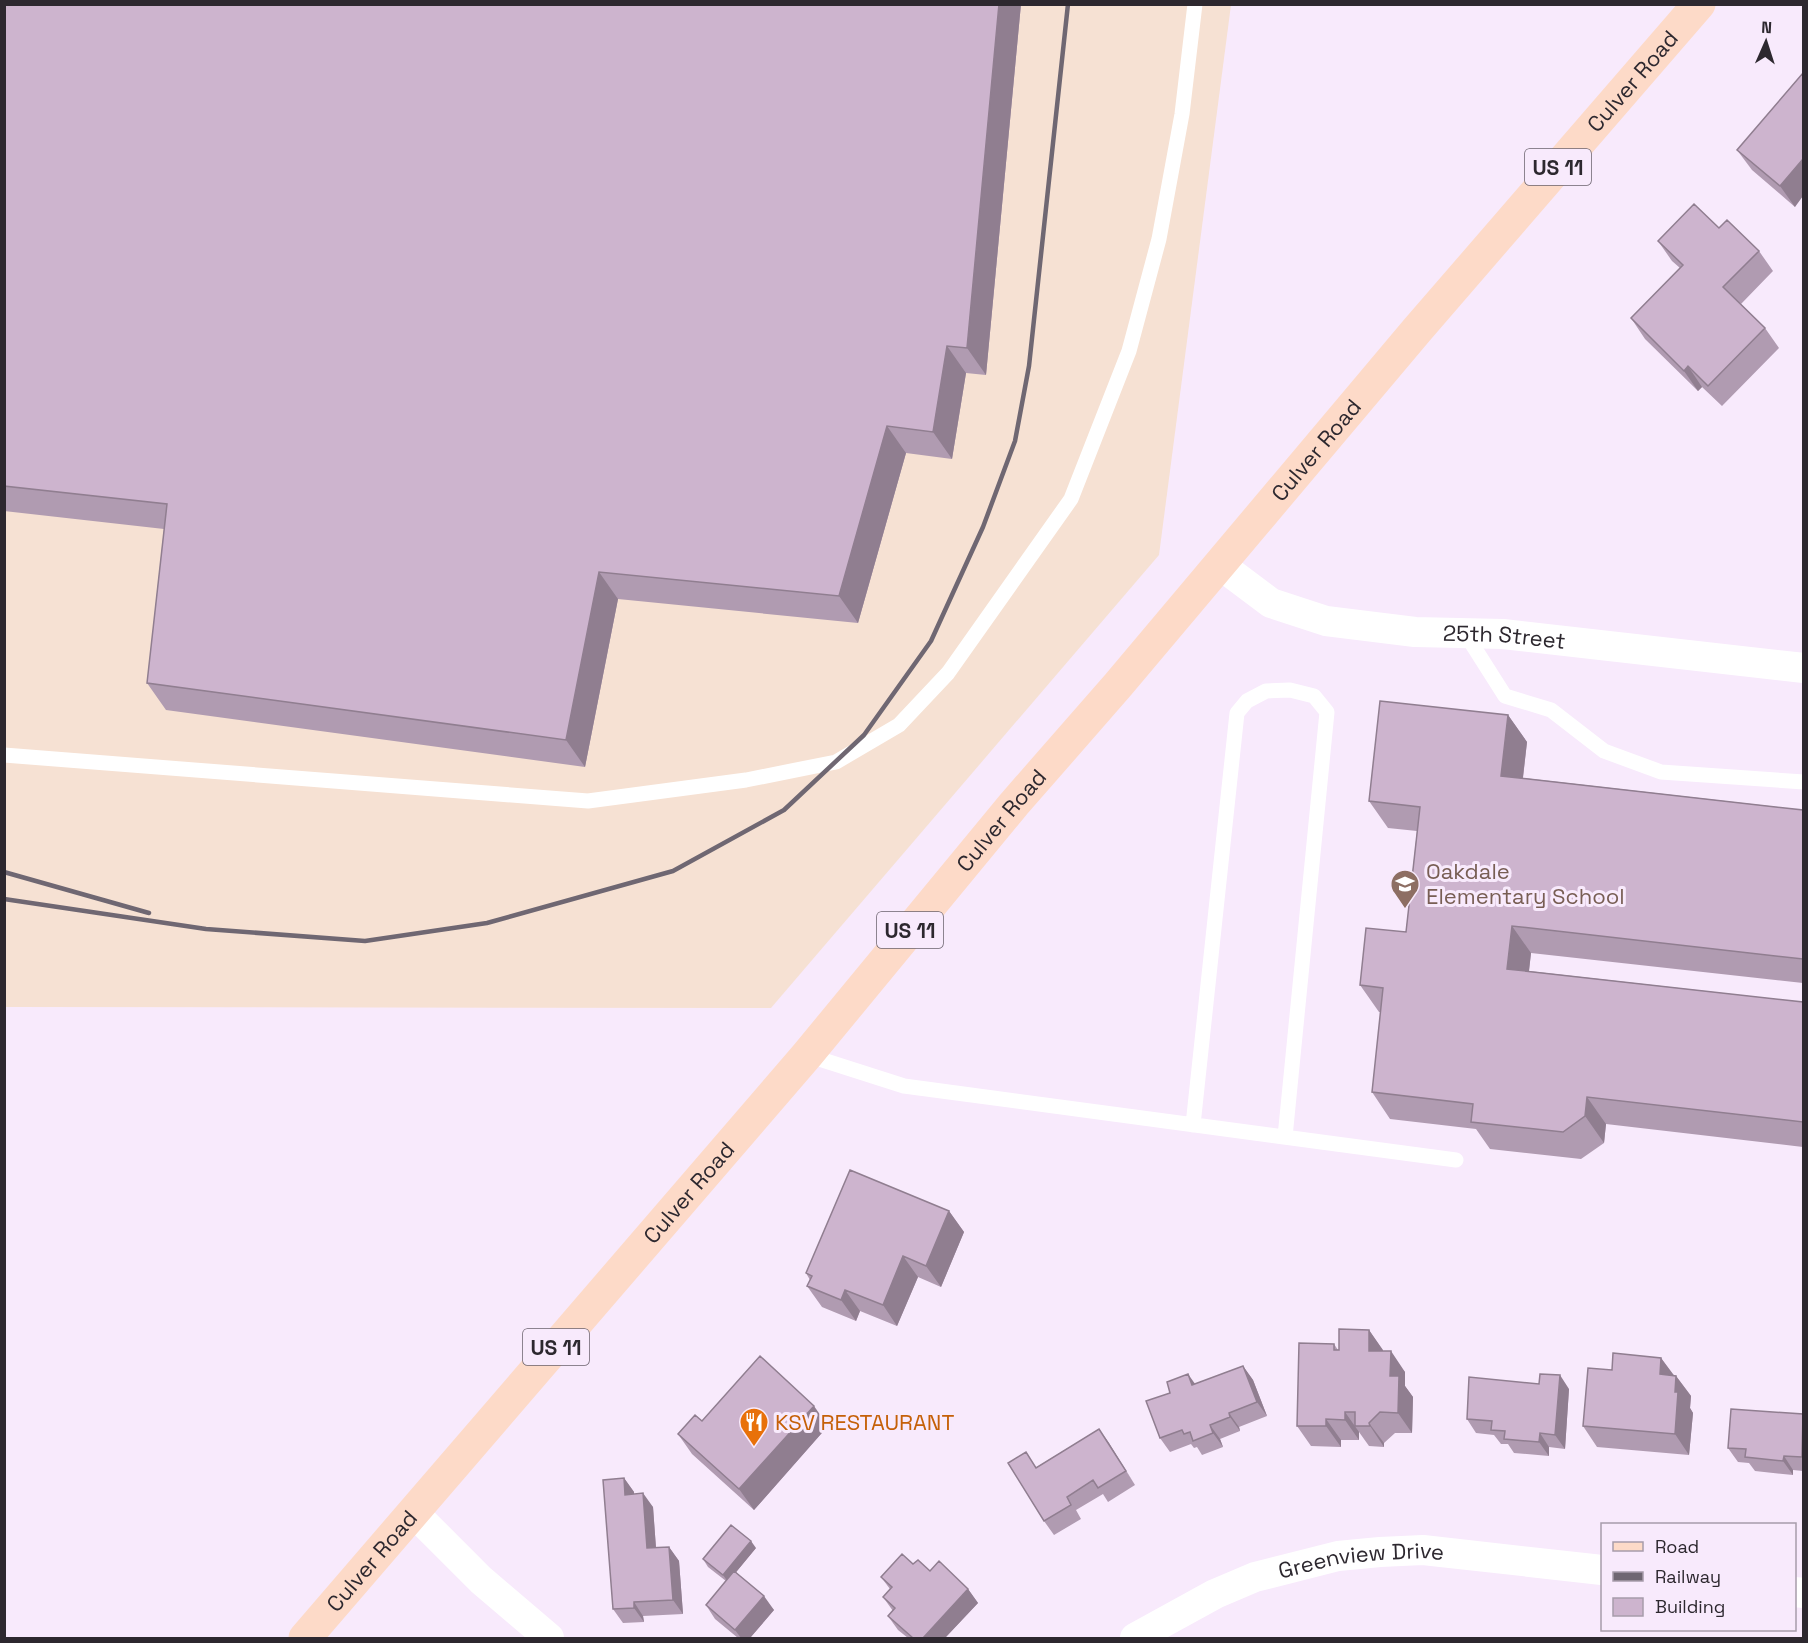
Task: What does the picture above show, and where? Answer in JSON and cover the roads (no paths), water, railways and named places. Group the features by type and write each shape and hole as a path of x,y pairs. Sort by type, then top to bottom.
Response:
{"main road":[{"name":"Culver Road","path":"305,1638 807,1055 1014,804 1425,321 1699,4"}],"street":[{"name":"25th Street","path":"1219,564 1271,603 1326,621 1415,632 1503,634 1803,668"},
{"path":"414,1513 481,1580 549,1638"},
{"name":"Greenview Drive","path":"1135,1638 1215,1594 1255,1577 1338,1556 1424,1550 1601,1570"}],"lane":[{"path":"4,755 588,801 747,780 836,762 899,725 948,673 1071,499 1130,351 1159,238 1182,114 1195,4"},
{"path":"1465,633 1505,696 1551,710 1604,751 1661,772 1803,782"},
{"path":"1193,1125 1237,713 1247,701 1266,691 1290,690 1314,696 1327,712 1286,1137"},
{"path":"807,1055 904,1086 1456,1161"}],"railway":[{"path":"4,899 206,929 365,941 487,923 673,871 784,810 864,735 931,641 983,527 1015,441 1029,366 1068,4"},
{"path":"4,872 149,913"}],"place":[{"name":"Oakdale Elementary School","path":"1405,910"},
{"name":"KSV RESTAURANT","path":"754,1448"}]}
